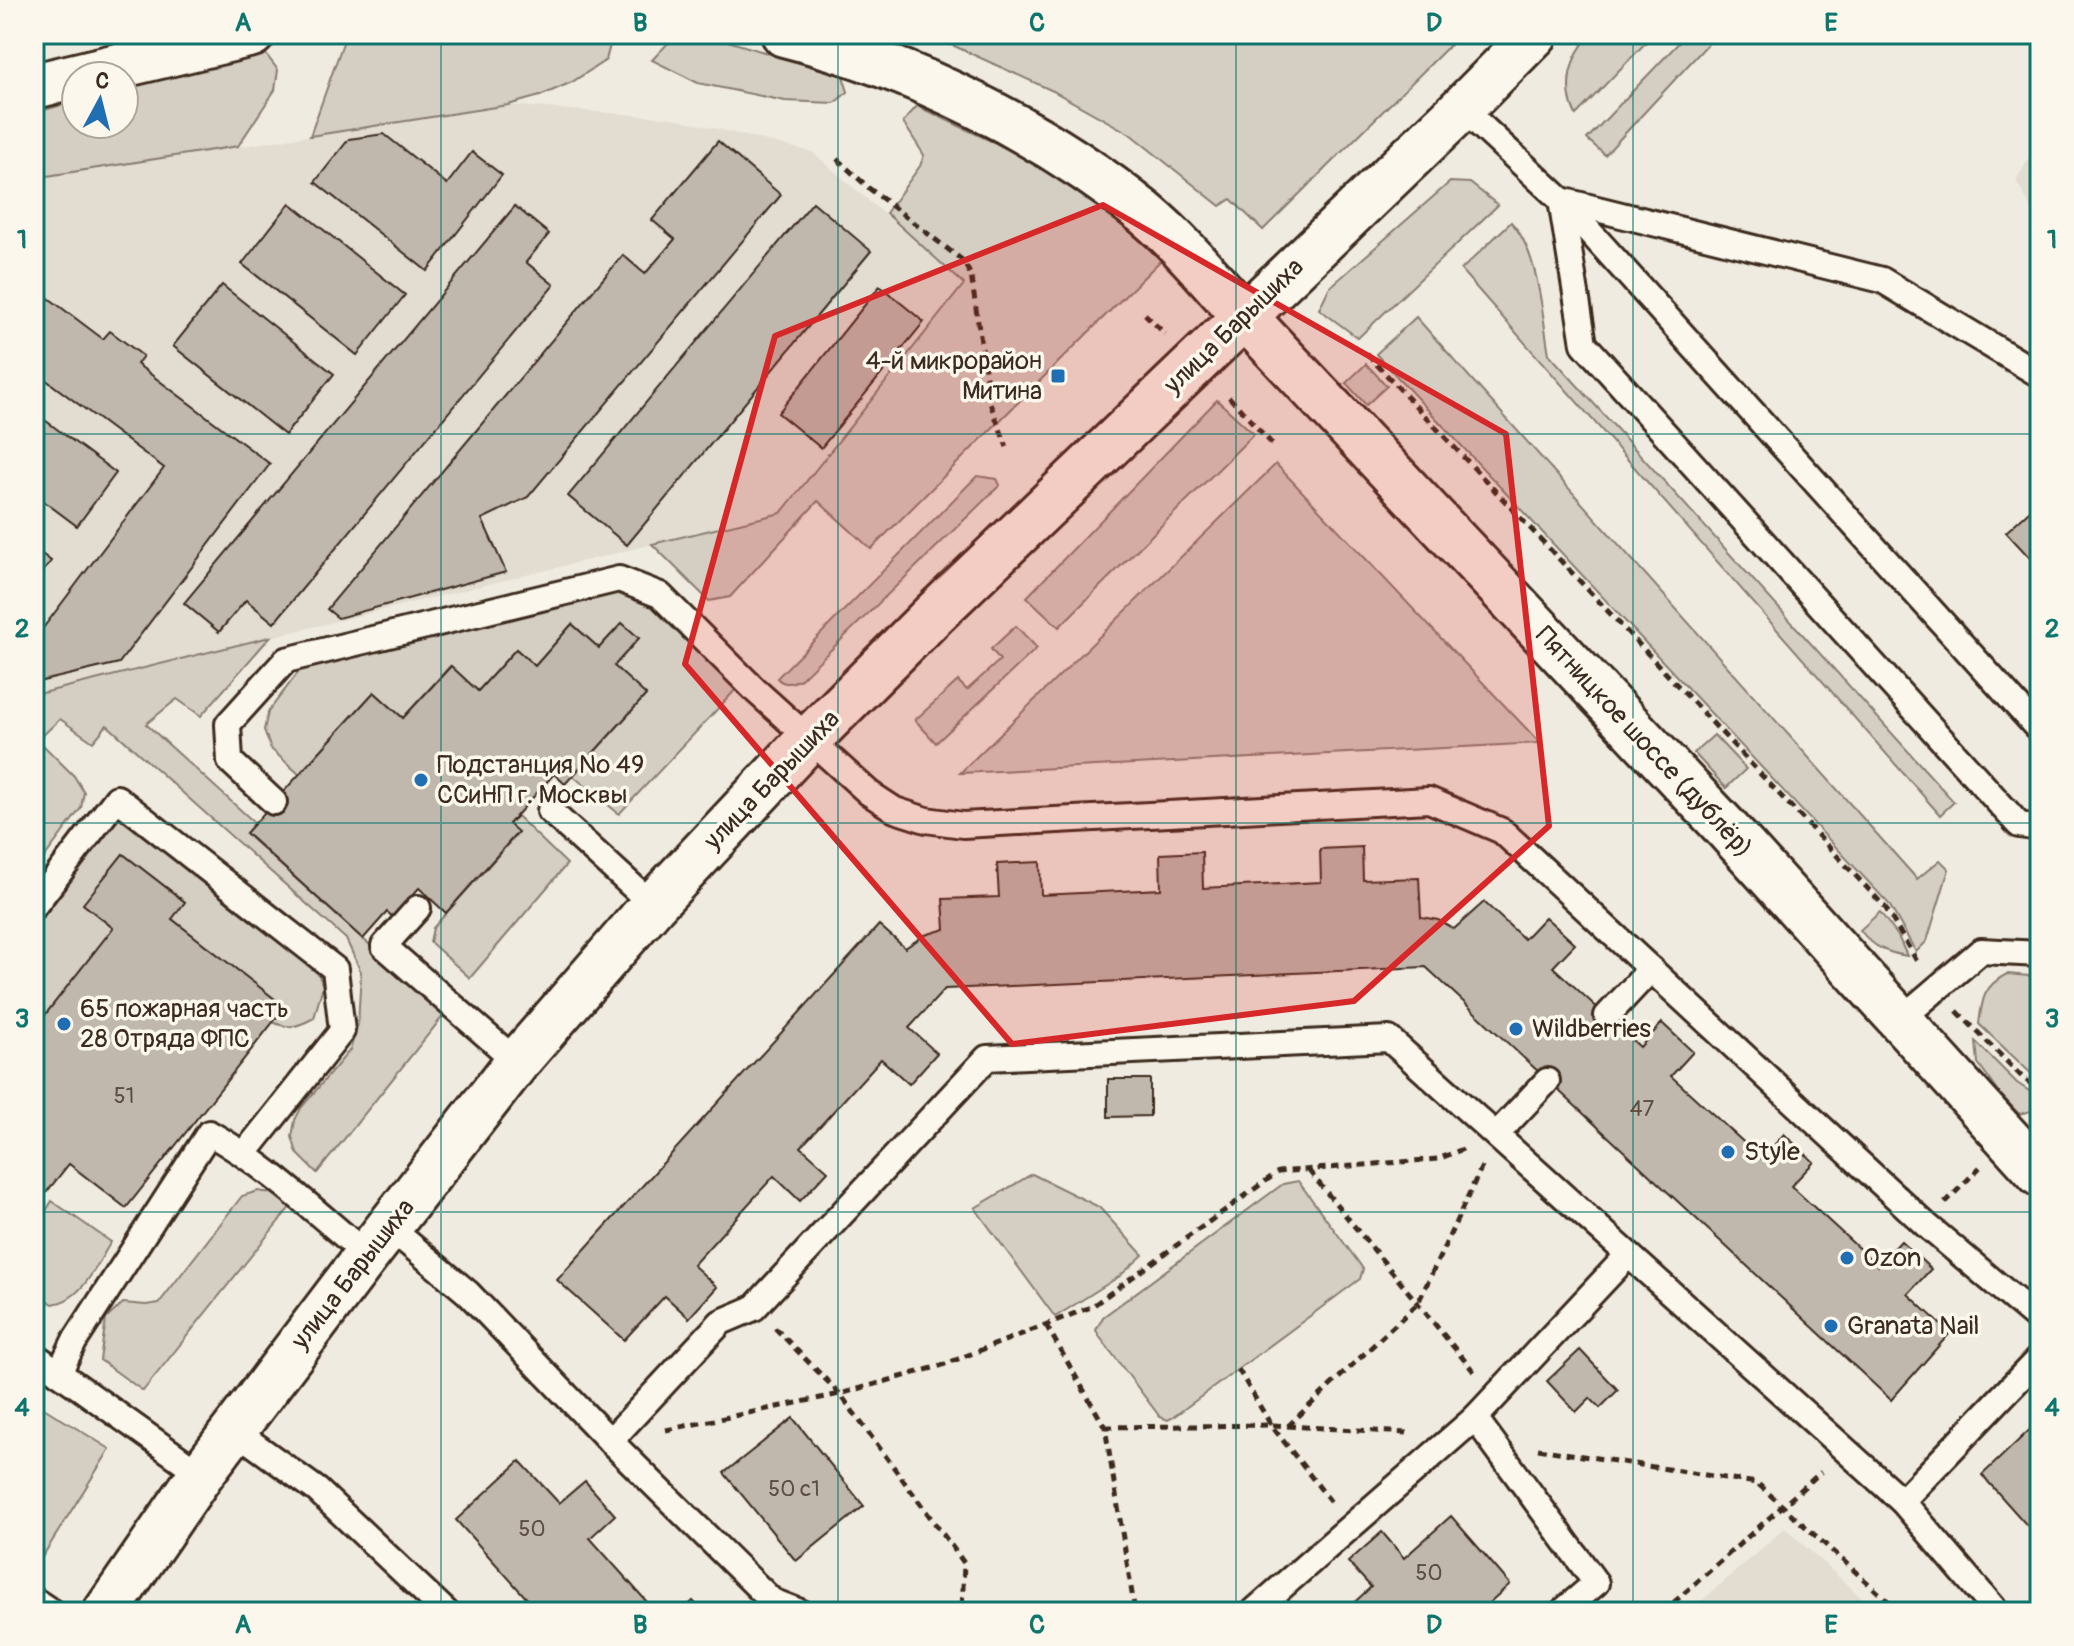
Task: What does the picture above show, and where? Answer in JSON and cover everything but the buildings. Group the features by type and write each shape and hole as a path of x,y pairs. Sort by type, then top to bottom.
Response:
{"main road":[{"path":"34,86 252,34"},
{"name":"Пятницкое шоссе (дублёр)","path":"799,36 906,75 986,111 1078,162 1148,216 1192,258 1714,816 2040,1174"},
{"name":"улица Барышиха","path":"106,1612 201,1474 378,1241 517,1062 653,905 809,739 1243,315 1462,108 1523,38"}],"lane":[{"path":"1462,108 1561,200 2040,731"},
{"path":"1561,200 1882,280 2040,375"},
{"path":"1561,200 1584,344 2019,825 2040,828"},
{"path":"274,802 230,761 228,724 286,660 619,579 660,595 713,649 869,793 895,810 926,820 963,825 1429,800 1502,831 1925,1224 2040,1321"},
{"path":"34,906 117,798 335,969 342,1031 245,1153"},
{"path":"550,811 653,905"},
{"path":"418,908 384,946 517,1062"},
{"path":"1900,1020 1981,951 2040,954"},
{"path":"1607,1016 1651,969"},
{"path":"610,1441 721,1322 754,1308 987,1058 1389,1039 1902,1501 1997,1612"},
{"path":"1497,1134 1547,1081"},
{"path":"59,1373 74,1342 209,1133 245,1153 311,1208 378,1241 468,1293 610,1441 772,1601 800,1612"},
{"path":"1253,1612 1475,1418 1628,1255"},
{"path":"34,1355 201,1474"},
{"path":"1902,1501 2040,1357"},
{"path":"1475,1418 1596,1583 1562,1612"},
{"path":"234,1430 317,1490 446,1612"},
{"path":"34,1600 52,1612"}],"path":[{"path":"837,159 870,189 962,260 971,275 990,403 1007,447"},
{"path":"1145,314 1165,334"},
{"path":"1367,354 1885,907 1937,991 2023,1078 2040,1090"},
{"path":"1229,397 1274,446"},
{"path":"610,1441 840,1394 940,1366 1091,1307 1278,1172 1438,1159 1497,1134"},
{"path":"1288,1426 1418,1303 1497,1134"},
{"path":"1308,1170 1495,1397"},
{"path":"754,1308 840,1394 964,1563 962,1612"},
{"path":"1046,1325 1105,1427 1135,1612"},
{"path":"1238,1369 1271,1425 1350,1527"},
{"path":"1105,1427 1271,1425 1455,1436"},
{"path":"1493,1443 1757,1483 1900,1612"},
{"path":"1663,1612 1846,1450"}],"highlighted area":[{"path":"1103,205 1506,434 1549,826 1354,1001 1012,1044 685,664 775,336"}],"shaded area":[{"path":"370,34 613,34 606,60 572,82 540,96 508,105 310,136 344,40"},
{"path":"690,34 705,34 843,76 848,92 834,103 785,101 698,83 652,60 669,42"},
{"path":"928,34 1461,34 1263,230 1231,199 1220,206 1130,134 1053,91"},
{"path":"1591,34 1654,34 1576,115 1569,94 1570,72 1578,52"},
{"path":"1687,34 1717,34 1605,155 1587,139"},
{"path":"265,53 278,70 275,90 238,146 34,178 34,113 60,106 60,140 140,140 140,82"},
{"path":"508,105 673,118 812,152 964,283 781,513 34,695 34,178"},
{"path":"917,106 1037,163 1105,209 1163,258 871,549 818,501 730,597 709,601 652,544 781,513 964,284 886,213 920,166 924,155 903,122"},
{"path":"2040,140 2040,226 2016,180"},
{"path":"1450,182 1470,183 1498,205 1358,338 1319,309 1329,288"},
{"path":"1511,222 1528,250 1533,267 1549,354 1954,802 1940,815 1461,270"},
{"path":"1416,317 1917,879 1940,860 1949,869 1927,941 1916,952 1889,904 1376,354"},
{"path":"1366,364 1387,386 1366,405 1346,383"},
{"path":"1217,400 1254,434 1059,627 1027,597"},
{"path":"1276,464 1540,743 960,773"},
{"path":"977,476 997,479 1000,485 801,679 791,683 780,681 777,678"},
{"path":"620,590 653,603 739,686 619,814 573,776 646,695 614,666 639,638 622,623 599,648 572,624 535,666 516,649 478,691 450,666 403,718 374,692 299,774 271,749 264,730 268,712 304,665"},
{"path":"1016,626 1037,648 936,743 915,720 958,681 967,690 1000,660 991,649"},
{"path":"270,637 201,716 177,699 146,724 255,823 246,834 448,1010 317,1173 297,1153 292,1137 301,1108 350,1050 358,1024 361,972 346,939 107,725 93,742 60,719 38,740 74,776 84,792 81,808 34,871 34,695"},
{"path":"1714,735 1746,769 1726,788 1694,753"},
{"path":"517,816 567,864 470,978 430,942 433,928 518,833 509,824"},
{"path":"119,818 316,968 323,986 314,1018 294,1026 273,1022 284,1007 172,919 185,902 123,854 84,904 113,928 34,1029 34,929"},
{"path":"1880,912 1898,936 1907,956 1880,948 1860,930"},
{"path":"2007,974 2040,977 2040,1082 1979,1024 1985,994"},
{"path":"1976,1042 2017,1083 2040,1098 2040,1109 2019,1114 1978,1063"},
{"path":"1032,1174 1099,1207 1143,1255 1120,1276 1055,1317 975,1208"},
{"path":"1298,1181 1363,1269 1360,1279 1172,1418 1160,1417 1099,1336 1096,1330 1103,1317 1283,1184"},
{"path":"258,1191 271,1193 291,1206 143,1391 100,1360 106,1319 123,1303 159,1303 242,1196"},
{"path":"52,1201 111,1242 81,1289 53,1304 34,1292 34,1230"},
{"path":"34,1402 110,1449 34,1570"},
{"path":"1785,1528 1877,1612 1689,1612"}],"place":[{"name":"4-й микрорайон Митина","path":"1058,376"},
{"name":"Подстанция № 49 ССиНП г. Москвы","path":"421,780"},
{"name":"65 пожарная часть 28 Отряда ФПС","path":"64,1024"},
{"name":"Wildberries","path":"1516,1029"},
{"name":"Style","path":"1728,1152"},
{"name":"Ozon","path":"1847,1258"},
{"name":"Granata Nail","path":"1831,1326"}]}
